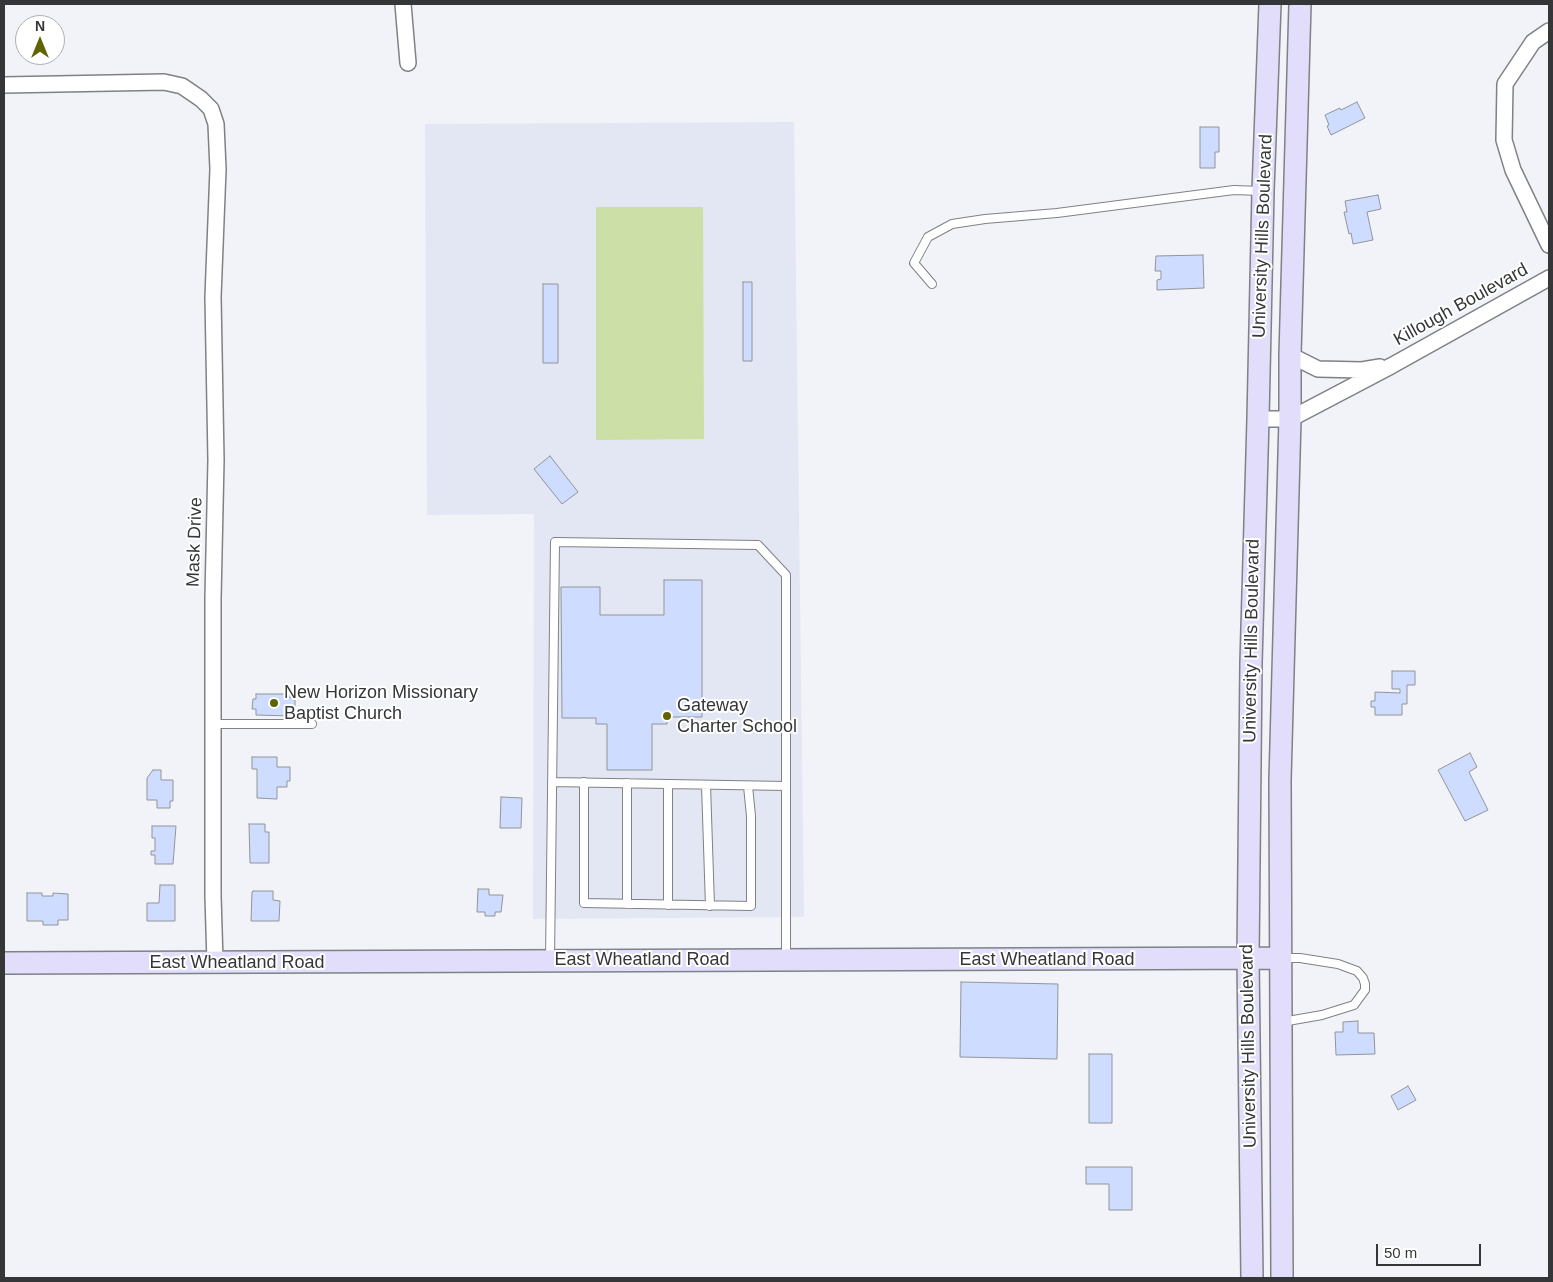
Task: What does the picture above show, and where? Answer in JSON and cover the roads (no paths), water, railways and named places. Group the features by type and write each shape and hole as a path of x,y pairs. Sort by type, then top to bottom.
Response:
{"main road":[{"name":"University Hills Boulevard","path":"1252,1278 1248,959 1251,663 1263,191 1270,4"},
{"name":"University Hills Boulevard","path":"1282,1278 1280,1162 1280,780 1300,4"},
{"path":"1263,191 1294,191"},
{"name":"East Wheatland Road","path":"4,963 1280,958"},
{"path":"1250,1114 1281,1114"},
{"path":"1250,1162 1280,1162"}],"street":[{"path":"403,4 408,64"},
{"path":"1549,31 1533,42 1505,84 1504,140 1513,170 1549,245"},
{"name":"Mask Drive","path":"4,85 164,82 182,86 201,99 211,108 216,124 218,169 213,298 216,460 213,598 215,962"},
{"name":"Killough Boulevard","path":"1258,419 1290,419 1391,366 1549,278"},
{"name":"Killough Boulevard","path":"1290,355 1318,369 1362,370 1391,366"}],"lane":[{"path":"932,284 914,263 928,237 952,224 985,219 1057,213 1234,190 1263,191"},
{"path":"550,960 555,542 758,546 786,576 786,960"},
{"path":"213,724 312,724"},
{"path":"552,782 786,786"},
{"path":"584,782 584,903 751,906 751,816 748,786"},
{"path":"627,783 627,904"},
{"path":"668,784 668,905"},
{"path":"706,785 710,906"},
{"path":"1280,958 1300,958 1338,964 1357,971 1364,978 1365,984 1365,990 1354,1006 1322,1015 1280,1022"}],"place":[{"name":"New Horizon Missionary Baptist Church","path":"274,703"},
{"name":"Gateway Charter School","path":"667,716"}]}
